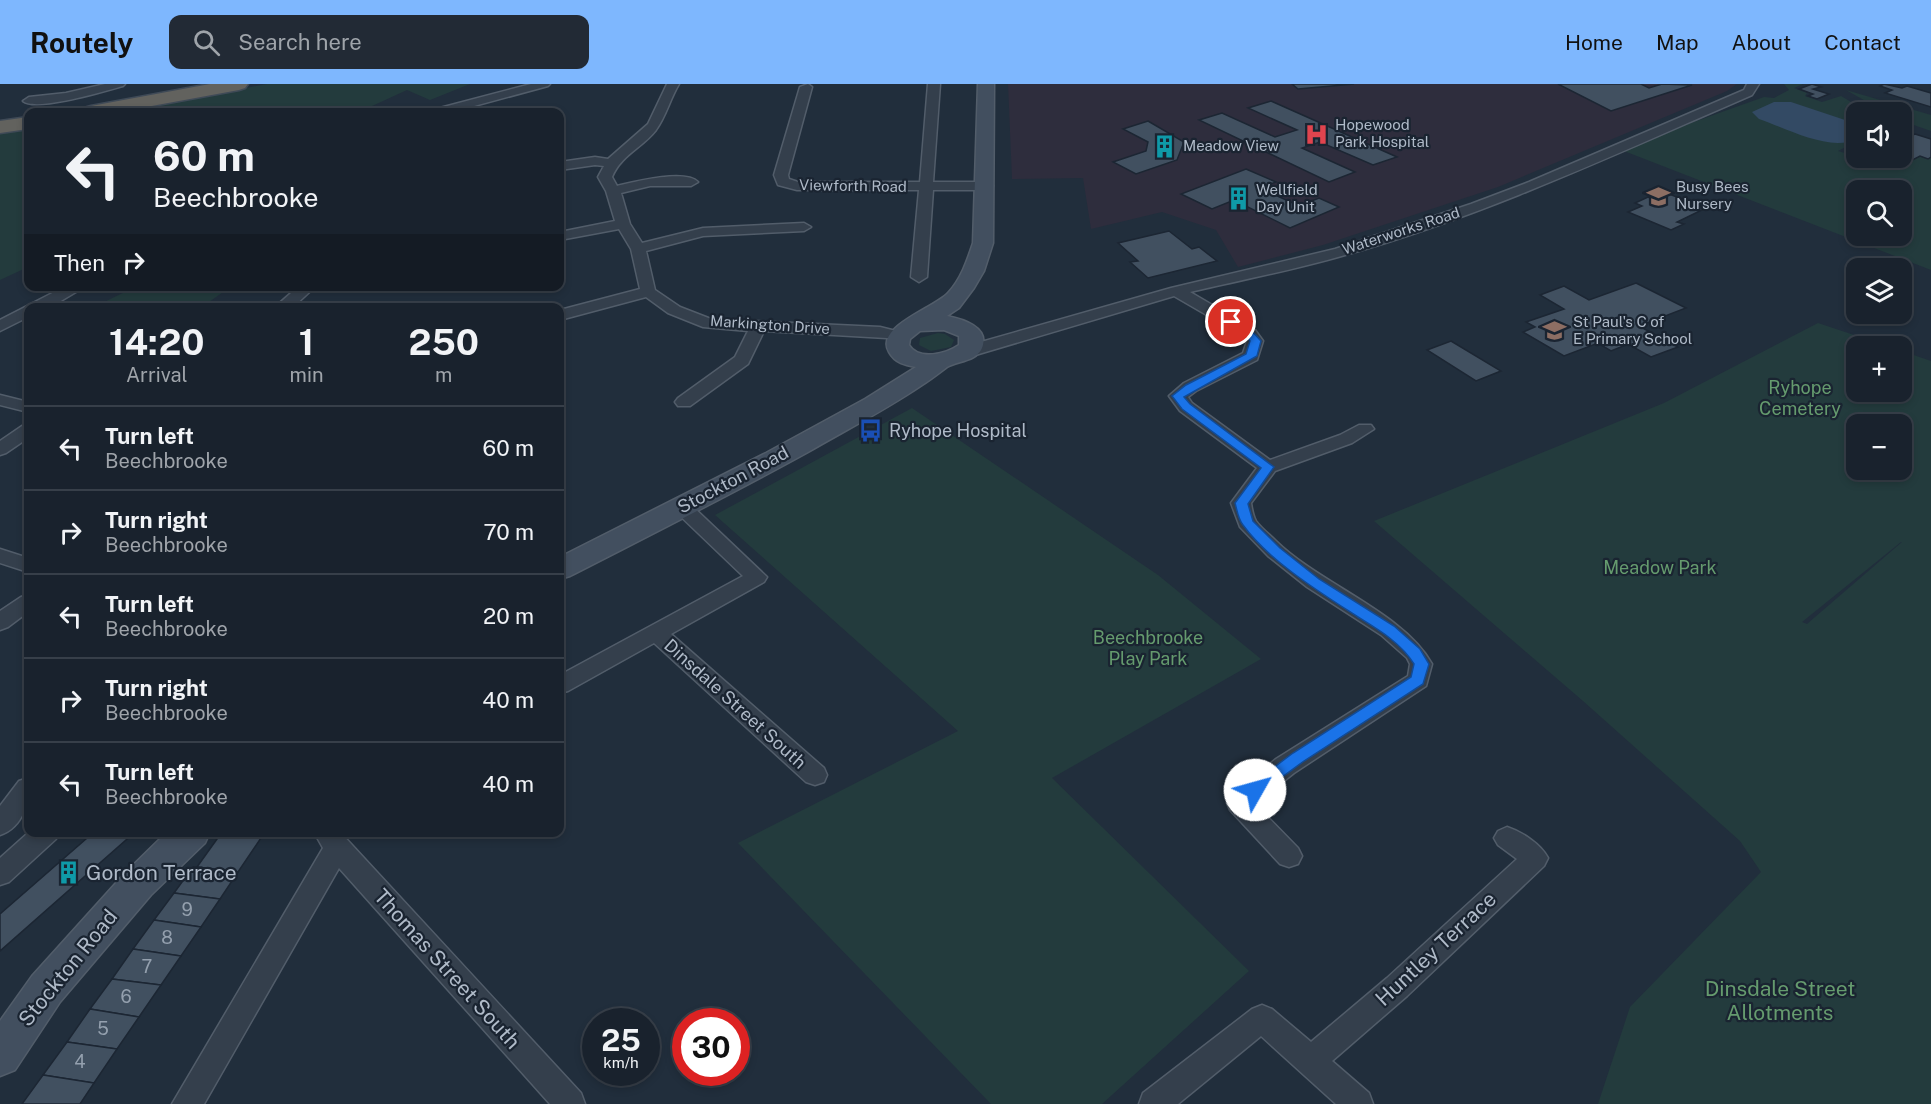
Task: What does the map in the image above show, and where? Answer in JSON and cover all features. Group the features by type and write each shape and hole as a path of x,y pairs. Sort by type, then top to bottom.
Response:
{"highway":[{"path":"112,108 239,84"},
{"path":"0,127 24,124"}],"main road":[{"path":"904,386 907,339 957,298 978,263 983,243 986,186 986,84"},
{"path":"957,298 959,318 966,339"},
{"path":"907,339 941,322 966,339"},
{"path":"907,339 927,362 939,362"},
{"name":"Stockton Road","path":"564,567 753,472 904,386 939,362 954,359 966,339"},
{"name":"Stockton Road","path":"0,1056 46,989 138,884 187,837"}],"street":[{"path":"29,101 66,97 119,84"},
{"path":"455,108 544,84"},
{"path":"564,314 648,292 638,249 624,224 613,191 605,177 610,163 651,129 665,96 673,84"},
{"path":"919,277 924,187 934,84"},
{"name":"Waterworks Road","path":"966,339 1032,335 1176,291 1340,252 1501,198 1748,92 1753,84"},
{"name":"Viewforth Road","path":"806,87 781,175 783,182 797,186 986,186"},
{"path":"564,165 595,161 610,163"},
{"path":"613,191 650,182 691,182"},
{"path":"564,235 624,224"},
{"path":"638,249 704,232 804,226"},
{"path":"46,303 69,291"},
{"path":"288,303 303,291"},
{"path":"1176,291 1249,333 1255,341 1251,356 1190,387 1178,396 1186,406 1268,467"},
{"name":"Markington Drive","path":"648,292 674,310 710,324 880,332 907,339"},
{"path":"0,326 24,313"},
{"path":"684,402 742,360 758,326"},
{"path":"0,400 24,405"},
{"path":"1288,856 1239,803 1285,766 1418,680 1421,664 1414,653 1389,630 1314,582 1275,551 1247,523 1241,503 1268,467 1346,439 1365,429"},
{"path":"0,449 24,433"},
{"path":"564,683 757,577 682,507"},
{"path":"0,556 24,564"},
{"path":"0,622 24,605"},
{"name":"Dinsdale Street South","path":"655,632 815,775"},
{"path":"0,825 24,794"},
{"path":"0,874 41,837"},
{"name":"Huntley Terrace","path":"1311,1061 1396,987 1535,858 1507,838"},
{"path":"187,1104 336,839"},
{"name":"Thomas Street South","path":"336,839 570,1104"},
{"path":"1154,1104 1262,1018 1358,1104"}],"shaded area":[{"name":"Hopewood Park Hospital","path":"1008,84 1737,84 1727,91 1498,187 1323,245 1238,267 1216,230 1162,212 1091,229 1083,178 1012,179"},
{"path":"1774,102 1791,102 1846,120 1846,142 1834,143 1808,138 1759,119 1752,112"}],"green space":[{"path":"267,84 470,84 430,100 407,90 368,108 142,108"},
{"path":"1784,84 1803,84 1794,88 1807,93 1805,96 1822,102 1841,96 1851,102 1846,102 1846,147 1838,151 1846,153 1846,168 1912,168 1912,160 1920,156 1928,159 1931,157 1931,270 1912,263 1912,258 1900,258 1869,246 1912,246 1912,180 1846,180 1846,237 1624,151 1691,123 1764,97 1774,98 1789,90"},
{"path":"1846,90 1887,102 1867,102"},
{"path":"1912,109 1931,115 1931,131 1912,124"},
{"path":"24,130 24,269 0,280 0,133"},
{"path":"127,291 224,291 208,303 102,303"},
{"name":"Meadow Park","path":"1818,323 1857,336 1846,336 1846,402 1912,402 1912,354 1931,361 1931,1104 1598,1104 1630,1007 1761,872 1740,841 1583,701 1374,521 1664,403","holes":["1902,542 1807,624 1802,622"]},
{"path":"938,333 945,334 954,340 951,347 931,351 919,345 920,338"},
{"name":"Beechbrooke Play Park","path":"912,408 1158,575 1261,659 1052,778 1249,971 1102,1104 991,1104 738,843 958,731 715,515"}],"building":[{"path":"1292,84 1354,84 1298,89"},
{"path":"1558,84 1641,84 1649,88 1662,84 1692,85 1611,111"},
{"path":"1812,84 1821,87 1813,89 1829,94 1817,99 1808,96 1813,94 1799,89"},
{"path":"1884,84 1902,88 1907,86 1931,93 1931,107 1885,93 1892,90 1880,86"},
{"path":"1271,101 1397,157 1373,165 1320,142 1302,148 1355,172 1329,182 1199,120 1222,113 1275,137 1297,130 1248,108"},
{"name":"Meadow View","path":"1148,121 1184,142 1177,160 1136,174 1113,162 1146,151 1148,142 1123,129"},
{"path":"1915,134 1931,139 1931,157 1928,159 1920,156 1912,160 1912,135"},
{"name":"Wellfield Day Unit","path":"1246,169 1276,182 1260,188 1299,206 1319,198 1339,207 1290,228 1234,200 1212,209 1181,194"},
{"path":"1669,194 1706,208 1677,222 1684,224 1671,230 1628,212 1642,206 1635,203 1648,197 1655,200"},
{"path":"1169,231 1192,249 1199,247 1217,261 1148,278 1130,262 1138,261 1118,243"},
{"path":"1636,283 1686,308 1639,326 1678,347 1651,357 1628,344 1611,351 1598,343 1564,356 1523,332 1535,327 1526,322 1564,309 1540,295 1564,286 1589,300"},
{"path":"1451,341 1501,371 1476,381 1427,350"},
{"name":"Gordon Terrace","path":"88,837 129,837 0,951 0,914"},
{"path":"218,837 262,837 238,872 197,867"},
{"path":"193,867 238,872 220,899 174,893"},
{"path":"174,893 220,899 201,927 154,920"},
{"path":"154,920 201,927 181,956 133,949"},
{"path":"133,949 181,956 161,985 112,979"},
{"path":"112,979 161,985 139,1017 90,1009"},
{"path":"90,1009 139,1017 117,1049 67,1042"},
{"path":"67,1042 117,1049 94,1083 43,1075"},
{"path":"43,1075 94,1083 80,1104 22,1104"}],"place":[{"name":"Hopewood Park Hospital","path":"1317,134"},
{"name":"Meadow View","path":"1165,146"},
{"name":"Busy Bees Nursery","path":"1658,196"},
{"name":"Wellfield Day Unit","path":"1238,199"},
{"name":"St Paul's C of E Primary School","path":"1555,331"},
{"name":"Ryhope Hospital","path":"871,431"},
{"name":"Gordon Terrace","path":"68,873"}],"route":[{"path":"1231,322 1249,333 1255,341 1255,348 1251,356 1240,364 1190,387 1178,396 1186,406 1268,467 1241,503 1247,523 1275,551 1314,582 1389,630 1414,653 1421,664 1418,680 1285,766 1255,790"}],"park label":[{"name":"Ryhope Cemetery","path":"1800,398"},
{"name":"Dinsdale Street Allotments","path":"1780,1001"}]}
